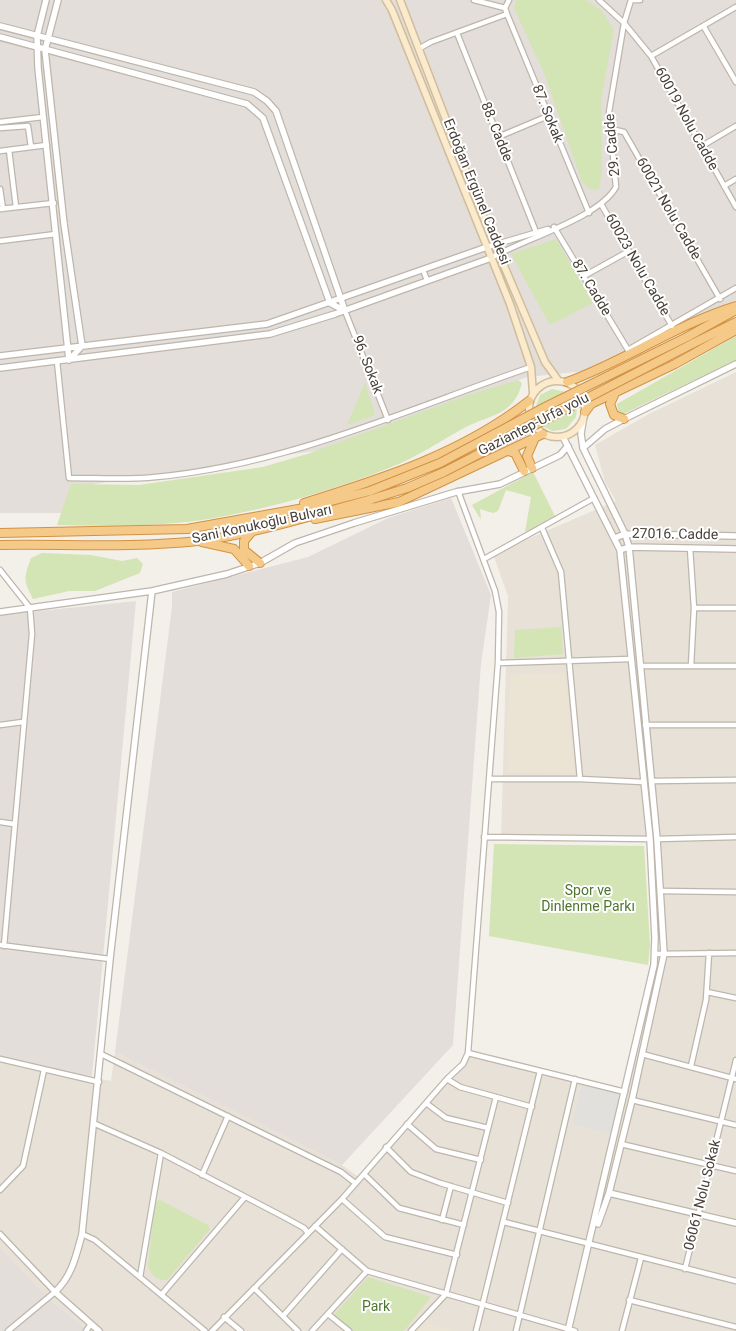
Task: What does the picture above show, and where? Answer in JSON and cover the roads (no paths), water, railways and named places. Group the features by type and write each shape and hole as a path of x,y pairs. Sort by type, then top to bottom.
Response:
{"highway":[{"path":"567,382 602,369 689,326 736,306"},
{"name":"Gaziantep-Urfa yolu","path":"371,495 440,463 547,406 687,337 736,310"},
{"name":"Gaziantep-Urfa yolu","path":"371,495 407,488 444,472 736,322"},
{"path":"585,412 591,404 675,364 736,330"},
{"path":"616,391 610,404 614,415 624,419"},
{"path":"267,515 400,472 442,455 504,421 529,402"},
{"path":"263,527 357,512 398,502 534,440 543,434"},
{"path":"528,470 527,456 534,440"},
{"path":"508,451 515,453 528,470"},
{"name":"Sani Konukoğlu Bulvarı","path":"0,533 187,529 267,515 346,498 371,495"},
{"name":"Sani Konukoğlu Bulvarı","path":"0,544 165,544 192,541 263,527 371,495"},
{"path":"254,529 244,541 244,550 260,563"},
{"path":"192,541 234,549 250,566"}],"main road":[{"path":"386,0 410,54 487,247 531,368 533,393 529,402 530,420 543,434 552,437 563,437 578,429 583,421 585,412 581,394 567,382 558,380 548,382 533,393"},
{"name":"Erdoğan Ergünel Caddesi","path":"400,0 496,244 545,362 558,380"},
{"path":"410,54 420,48"},
{"path":"446,144 455,141"}],"street":[{"path":"46,0 36,47 70,360"},
{"path":"58,0 45,50 64,224 82,346 70,360"},
{"path":"474,0 505,8 510,0"},
{"name":"60019 Nolu Cadde","path":"599,0 624,23 651,56 736,207"},
{"path":"631,0 640,0"},
{"name":"29. Cadde","path":"554,228 589,213 611,197 616,187 609,112 624,23 631,0"},
{"path":"651,56 736,7"},
{"name":"87. Sokak","path":"505,8 589,213"},
{"path":"420,48 507,14"},
{"path":"0,26 254,92 267,100 276,111 345,311"},
{"path":"704,27 736,82"},
{"name":"88. Cadde","path":"457,32 536,232"},
{"path":"0,37 247,104 263,118 330,304 345,311"},
{"path":"498,137 548,116"},
{"path":"0,122 43,117"},
{"path":"0,128 28,126 31,147"},
{"path":"702,146 736,126"},
{"name":"60021 Nolu Cadde","path":"610,129 624,132 720,299"},
{"path":"0,151 47,145"},
{"path":"9,150 16,207"},
{"path":"724,186 736,179"},
{"path":"0,189 1,209 54,203"},
{"name":"60023 Nolu Cadde","path":"601,204 672,326"},
{"path":"0,356 267,324 330,304 487,247 554,228"},
{"path":"0,368 270,334 345,311 491,258 554,228"},
{"name":"87. Cadde","path":"554,228 628,350 672,326"},
{"path":"0,241 56,234"},
{"path":"584,276 629,251"},
{"path":"423,270 427,280"},
{"path":"672,326 736,288"},
{"name":"96. Sokak","path":"345,311 388,420"},
{"path":"57,361 69,478 156,477 231,466 285,452 388,420 531,368"},
{"path":"584,448 605,429 736,364"},
{"path":"583,421 581,434 584,448 625,534 629,548 652,781 664,954 632,1100 609,1193 590,1245"},
{"path":"563,437 620,550 650,839 655,954 590,1245 568,1330"},
{"path":"0,612 152,591 227,574 260,563 305,540 458,491 500,484 560,455 568,446"},
{"path":"212,1331 342,1199 386,1147 447,1079 463,1064 468,1053 498,663 499,612 495,592 484,559 458,491"},
{"path":"484,559 594,498"},
{"path":"542,528 561,572 580,779"},
{"name":"27016. Cadde","path":"615,538 625,534 736,536"},
{"name":"27016. Cadde","path":"620,550 629,548 736,549"},
{"path":"690,548 694,608 691,666"},
{"path":"0,570 30,608 32,634 2,946 110,959"},
{"path":"8,1331 64,1283 73,1267 82,1234 99,1082 110,959 152,591"},
{"path":"694,608 736,608"},
{"path":"498,663 630,659"},
{"path":"640,666 736,666"},
{"path":"0,724 23,722"},
{"path":"645,725 736,726"},
{"path":"489,779 580,779 644,782"},
{"path":"652,781 736,780"},
{"path":"0,822 14,824"},
{"path":"484,837 650,839"},
{"path":"657,839 736,837"},
{"path":"661,891 736,892"},
{"path":"655,954 736,953"},
{"path":"691,1066 707,992 709,954"},
{"path":"707,992 736,998"},
{"path":"468,1053 625,1092"},
{"path":"100,1054 341,1172 355,1183"},
{"path":"642,1054 734,1078"},
{"path":"0,1059 99,1082"},
{"name":"06061 Nolu Sokak","path":"685,1269 709,1164 734,1078 736,1060"},
{"path":"0,1190 24,1166 44,1070"},
{"path":"476,1331 540,1071"},
{"path":"447,1079 460,1087 532,1107"},
{"path":"516,1331 575,1079"},
{"path":"411,1331 446,1294 496,1097"},
{"path":"632,1100 736,1124"},
{"path":"426,1103 446,1118 488,1128"},
{"path":"202,1175 228,1116"},
{"path":"93,1124 160,1153 304,1228 308,1234"},
{"path":"407,1124 436,1149 481,1160"},
{"path":"621,1144 736,1171"},
{"path":"386,1147 411,1172 508,1204"},
{"path":"140,1277 160,1153"},
{"path":"364,1174 400,1208 464,1225"},
{"path":"442,1220 451,1186"},
{"path":"609,1193 736,1223"},
{"path":"162,1294 245,1197"},
{"path":"342,1199 385,1237 457,1255"},
{"path":"504,1222 736,1281"},
{"path":"315,1226 367,1272 575,1331"},
{"path":"0,1234 54,1292 99,1331"},
{"path":"82,1234 95,1240 205,1331"},
{"path":"283,1316 342,1249"},
{"path":"622,1331 640,1258"},
{"path":"312,1331 367,1272"},
{"path":"254,1288 298,1331"},
{"path":"629,1300 736,1327"},
{"path":"328,1314 349,1331"},
{"path":"224,1317 241,1331"},
{"path":"86,1331 91,1324"}],"park label":[{"name":"Spor ve Dinlenme Parkı","path":"588,900"},
{"name":"Park","path":"376,1307"}]}
